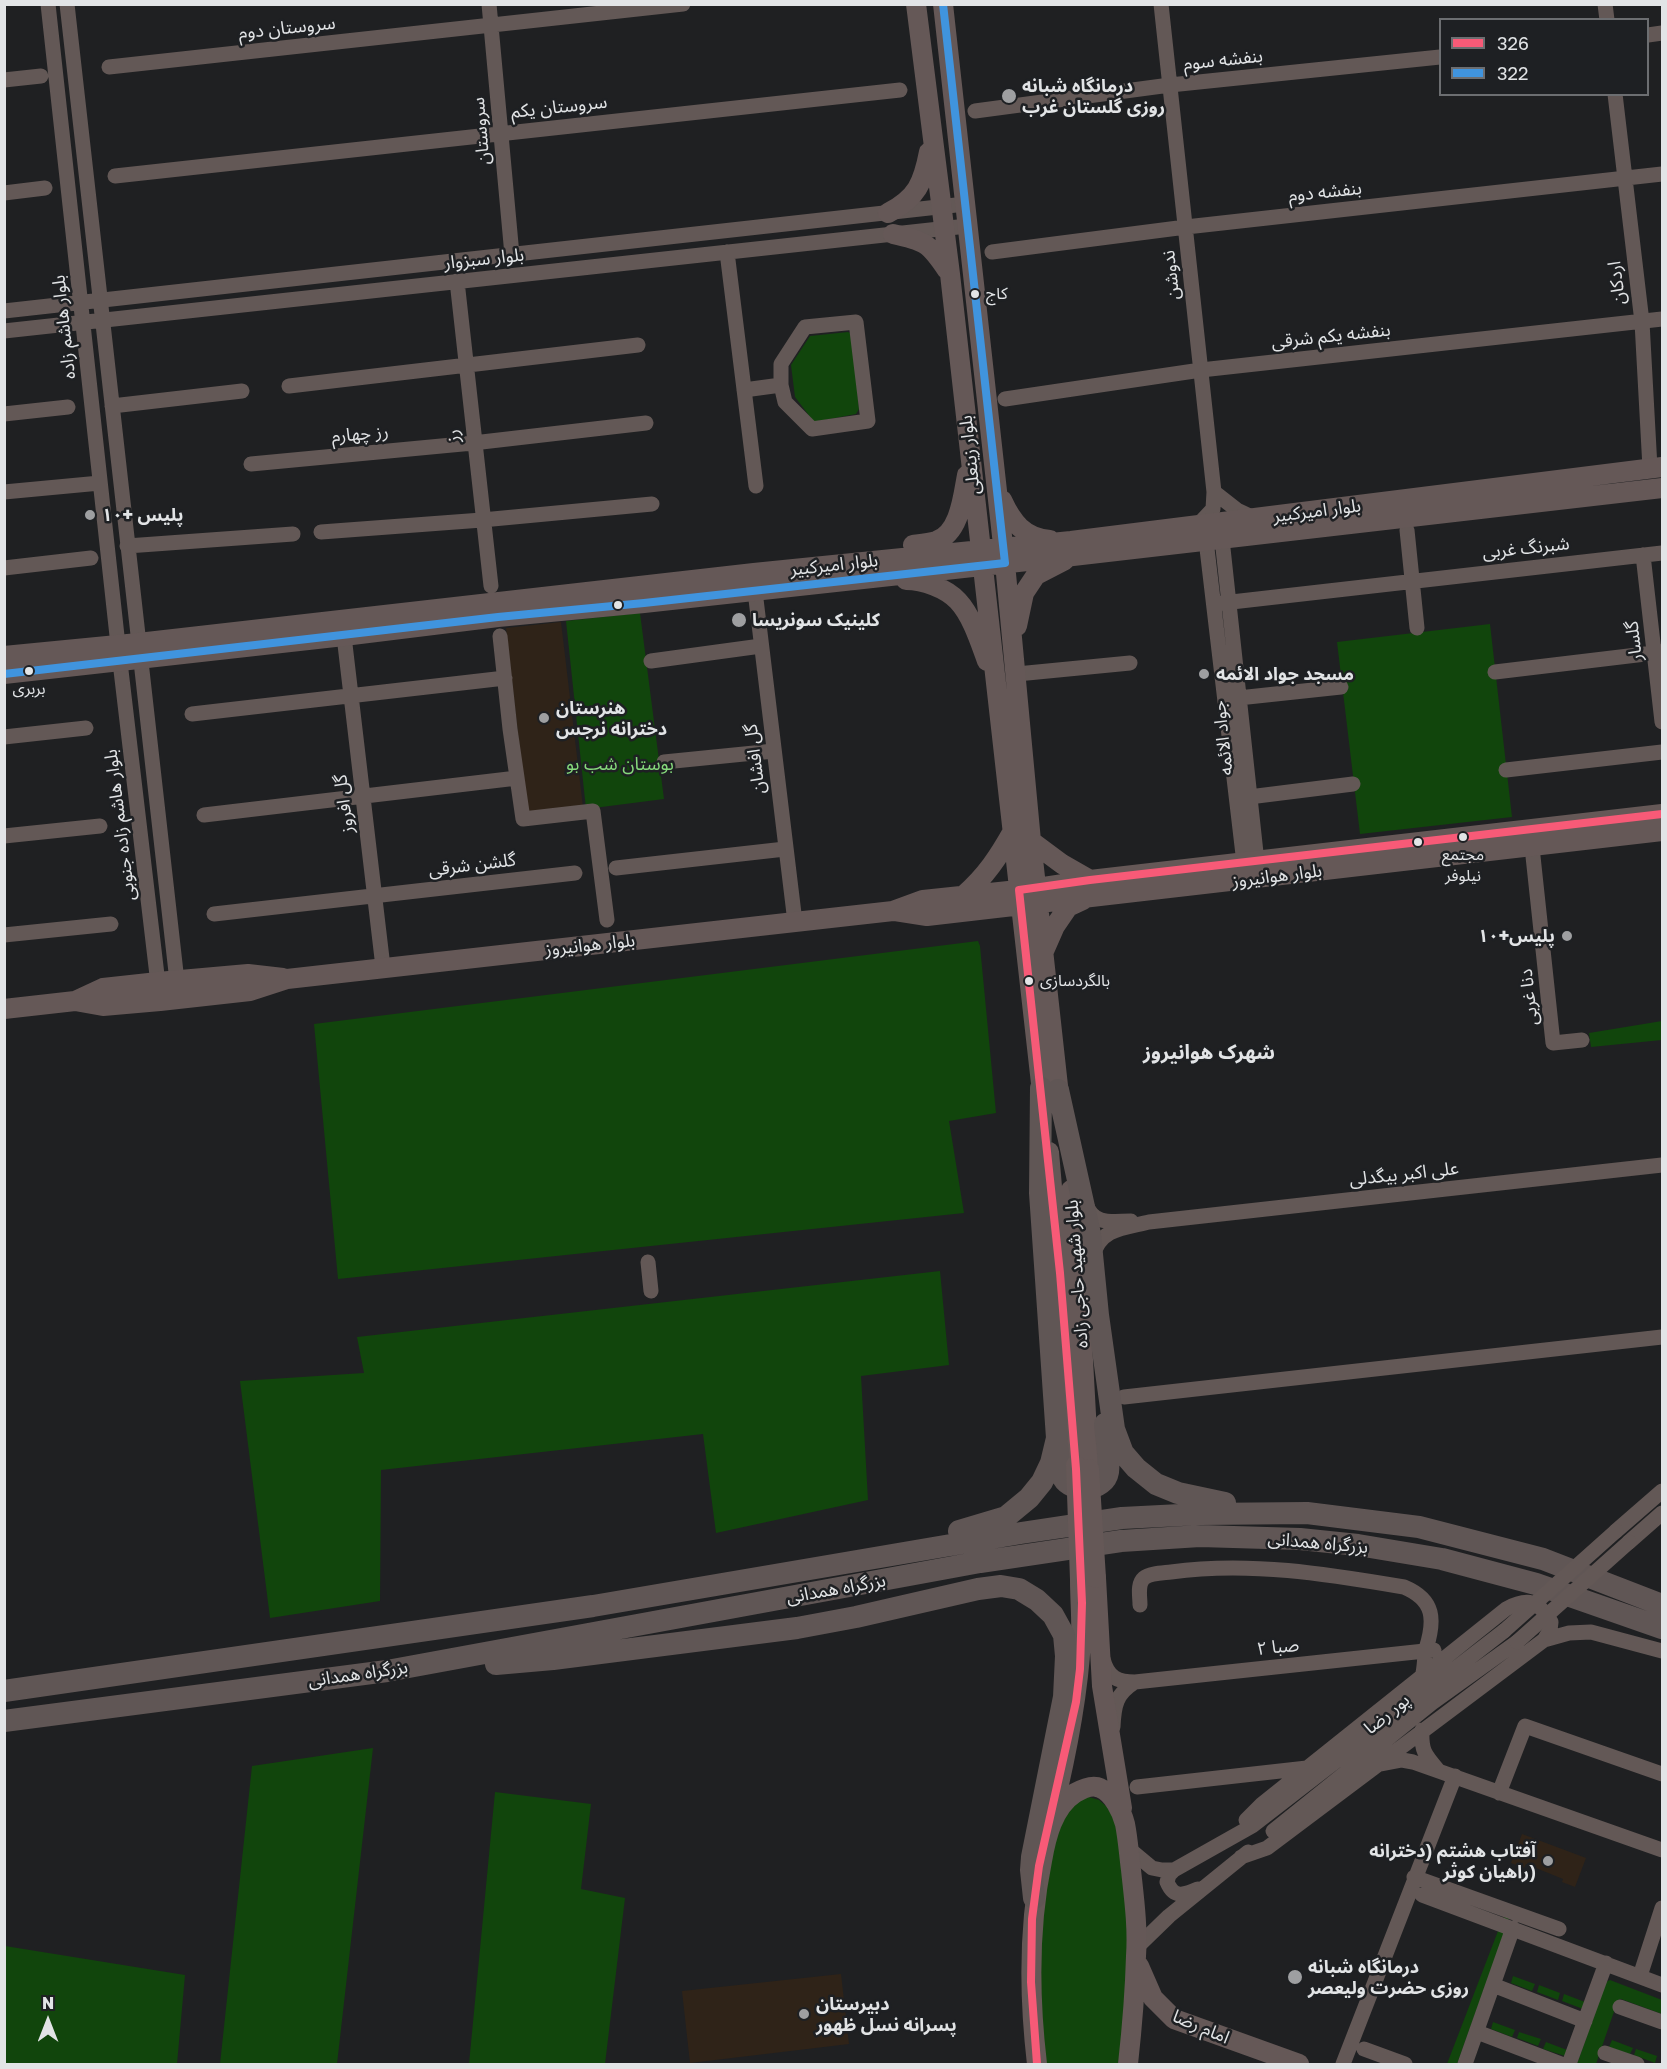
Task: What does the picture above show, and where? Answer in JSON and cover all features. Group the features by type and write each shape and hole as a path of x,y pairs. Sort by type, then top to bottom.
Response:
{"highway":[{"path":"1050,1089 1082,1194 1093,1259 1108,1473 1103,1482 1095,1487 1086,1488 1077,1488 1068,1484 1063,1477 1057,1438 1040,1193 1050,1089"},
{"path":"1098,1315 1114,1430 1123,1453 1136,1468 1156,1484 1196,1498 1307,1513"},
{"path":"593,1606 746,1571 945,1534 1006,1517 1029,1498 1042,1482 1051,1463 1057,1438"},
{"name":"بزرگراه همدانی","path":"4,1691 593,1606 1122,1518 1200,1514 1307,1513 1419,1527 1543,1558 1662,1605"},
{"name":"بزرگراه همدانی","path":"4,1721 387,1671 980,1562 1121,1541 1200,1536 1300,1539 1358,1545 1442,1559 1536,1584 1662,1628"},
{"path":"387,1671 553,1659 774,1631 856,1617 978,1589 1001,1586 1020,1589 1037,1600 1053,1615 1064,1635 1066,1656 1064,1697 1032,1857 1034,1898"}],"main road":[{"name":"بلوار زینعلی","path":"916,4 945,228 1013,831 1029,897"},
{"name":"بلوار زینعلی","path":"943,4 1017,680 1031,841 1029,897"},
{"path":"888,213 903,206 913,196 924,177 933,135"},
{"path":"893,234 917,239 932,248 950,274"},
{"path":"754,582 843,552 937,541 952,529 957,519 971,458"},
{"path":"992,458 1001,500 1011,519 1025,532 1072,548"},
{"name":"بلوار امیرکبیر","path":"1209,535 1256,519 1656,467"},
{"name":"بلوار امیرکبیر","path":"4,656 140,651 1004,555 1662,488"},
{"path":"1017,680 1017,622 1024,593 1036,575 1072,548"},
{"name":"بلوار امیرکبیر","path":"140,651 344,636 754,582 858,580 982,558"},
{"path":"858,580 914,580 938,588 958,601 969,618 995,680"},
{"name":"بلوار امیرکبیر","path":"4,674 119,653"},
{"name":"بلوار هوانیروز","path":"893,911 927,916 1029,897 1251,863 1662,814"},
{"path":"964,896 983,878 998,858 1013,831"},
{"name":"بلوار هوانیروز","path":"1088,889 1532,847 1662,831"},
{"path":"1031,841 1062,864 1088,889 1068,907 1055,926 1042,953"},
{"name":"بلوار هوانیروز","path":"4,1009 75,1001 103,988 169,990 248,974 287,979 893,911 923,900 964,896 1029,897"},
{"name":"بلوار شهید حاجی زاده","path":"1029,897 1042,953 1055,1206 1082,1467 1088,1579 1101,1648 1102,1686 1125,1823 1136,1951"},
{"name":"بلوار شهید حاجی زاده","path":"1029,897 1050,1089"},
{"name":"بلوار شهید حاجی زاده","path":"1047,1837 1061,1777 1078,1684 1088,1579"},
{"path":"1037,2064 1032,2015 1031,1942 1034,1898 1047,1837 1063,1804 1072,1795 1092,1786 1101,1788 1110,1794 1125,1823"},
{"path":"1128,2064 1136,1951"},
{"name":"امام رضا","path":"1136,1951 1142,1975 1152,1998 1174,2019 1299,2064"}],"street":[{"name":"بلوار هاشم زاده","path":"48,4 119,653"},
{"path":"67,4 140,651 169,990"},
{"name":"سروستان","path":"489,4 512,255"},
{"name":"سروستان دوم","path":"110,67 683,4"},
{"name":"ندوشن","path":"1161,4 1214,492"},
{"name":"بنفشه سوم","path":"975,111 1170,84 1439,57"},
{"path":"4,80 41,76"},
{"name":"سروستان یکم","path":"115,176 900,90"},
{"name":"اردکان","path":"1615,96 1642,322 1656,467"},
{"name":"بنفشه دوم","path":"992,252 1186,227 1662,174"},
{"path":"4,193 45,189"},
{"name":"بلوار سبزوار","path":"4,311 965,204"},
{"name":"بلوار سبزوار","path":"4,331 968,226"},
{"path":"727,252 756,486"},
{"name":"رز","path":"457,281 490,586"},
{"name":"بنفشه یکم شرقی","path":"1005,399 1201,369 1662,319"},
{"path":"856,322 868,421 812,429 785,402 781,386 781,364 805,327 856,322"},
{"path":"289,386 638,345"},
{"path":"744,390 781,386"},
{"path":"112,406 242,391"},
{"path":"4,414 68,407"},
{"name":"رز چهارم","path":"251,464 473,443 646,423"},
{"path":"4,492 100,483"},
{"path":"1214,492 1237,510 1256,519"},
{"path":"1209,535 1214,492"},
{"path":"321,532 652,504"},
{"path":"1407,530 1417,628"},
{"path":"127,546 293,534"},
{"name":"جواد الائمه","path":"1209,535 1222,603 1251,863"},
{"name":"شبرنگ غربی","path":"1222,603 1662,552"},
{"name":"گلسار","path":"1643,555 1659,652 1662,722"},
{"path":"4,568 91,558"},
{"name":"گل افشان","path":"754,582 795,922"},
{"name":"گل افروز","path":"344,636 383,967"},
{"path":"500,636 523,819 593,811 607,920"},
{"path":"651,661 761,646"},
{"path":"1495,672 1659,652"},
{"name":"بلوار هاشم زاده جنوبی","path":"119,653 169,990"},
{"path":"1017,680 1130,663"},
{"path":"192,714 505,678"},
{"path":"1232,699 1341,687"},
{"path":"4,737 86,728"},
{"path":"664,762 774,751"},
{"path":"1506,770 1662,752"},
{"path":"204,815 517,778"},
{"path":"1243,798 1353,784"},
{"path":"4,836 100,826"},
{"name":"دنا غربی","path":"1532,847 1553,1043 1582,1040"},
{"path":"616,868 785,849"},
{"name":"گلشن شرقی","path":"214,914 575,873"},
{"path":"4,935 111,924"},
{"name":"علی اکبر بیگدلی","path":"1082,1194 1092,1216 1099,1220 1149,1222 1662,1165"},
{"name":"علی اکبر بیگدلی","path":"1093,1259 1096,1246 1102,1238 1112,1232 1149,1222"},
{"path":"648,1262 651,1291"},
{"path":"1124,1396 1662,1337"},
{"name":"پور رضا","path":"1174,1870 1252,1826 1504,1631 1662,1491"},
{"name":"پور رضا","path":"1136,1951 1169,1916 1204,1887 1432,1703 1517,1642 1662,1513"},
{"path":"1140,1605 1139,1585 1144,1578 1175,1572 1247,1568 1286,1569 1404,1587 1418,1593 1427,1602 1431,1614 1429,1642 1422,1677"},
{"path":"1227,1840 1262,1804 1506,1609 1517,1603 1529,1601 1544,1609 1551,1622 1550,1630 1544,1640"},
{"path":"1242,1857 1267,1848 1544,1640 1569,1633 1591,1632 1662,1651"},
{"name":"صبا ۲","path":"1136,1682 1426,1651 1449,1648 1464,1643"},
{"path":"1101,1648 1108,1673 1115,1680 1136,1682"},
{"path":"1113,1751 1116,1703 1120,1693 1136,1682"},
{"path":"1499,1793 1525,1726 1662,1774"},
{"path":"1422,1730 1425,1754 1438,1770"},
{"path":"1374,1767 1402,1760 1438,1770 1662,1850"},
{"path":"1137,1787 1307,1768"},
{"path":"1343,2064 1455,1776"},
{"path":"1128,1848 1152,1868 1174,1870"},
{"path":"1174,1870 1167,1882 1170,1890 1176,1894 1184,1895 1204,1887"},
{"path":"1414,1877 1559,1929"},
{"path":"1422,1895 1662,1985"},
{"path":"1640,1976 1662,1908"},
{"path":"1465,2064 1513,1928"},
{"path":"1569,2064 1606,1964"},
{"path":"1493,1985 1585,2021"},
{"path":"1620,2007 1662,2022"},
{"path":"1477,2032 1561,2064"},
{"path":"1364,2049 1405,2064"},
{"path":"1605,2053 1637,2064"}],"shaded area":[{"name":"هنرستان دخترانه نرجس","path":"561,622 583,807 527,813 506,628"},
{"name":"آفتاب هشتم (دخترانه راهیان کوثر)","path":"1522,1834 1586,1858 1575,1887 1562,1882 1563,1879 1526,1864 1524,1868 1511,1863"},
{"path":"841,1974 849,2044 690,2063 682,1991"}],"green space":[{"path":"848,332 852,334 859,409 856,414 814,422 795,397 791,365 810,336"},
{"name":"بوستان شب بو","path":"640,613 664,799 586,809 566,621"},
{"path":"1490,624 1512,817 1360,834 1337,642"},
{"path":"978,941 996,1113 949,1121 964,1213 338,1279 314,1024"},
{"path":"1662,1021 1662,1040 1591,1047 1589,1033"},
{"path":"940,1271 949,1365 861,1376 868,1500 716,1533 703,1434 381,1470 380,1601 270,1618 240,1381 364,1373 357,1337"},
{"path":"373,1748 337,2064 220,2064 252,1766"},
{"path":"495,1792 591,1804 581,1889 625,1898 605,2064 469,2064"},
{"path":"1081,1797 1099,1800 1117,1822 1128,1925 1125,2023 1118,2064 1046,2064 1038,1978 1040,1926 1057,1836 1066,1815"},
{"path":"1507,1915 1509,1920 1457,2064 1447,2064 1503,1918"},
{"path":"5,1946 185,1975 177,2064 5,2064"},
{"path":"1513,1976 1535,1984 1532,1991 1511,1983"},
{"path":"1610,1980 1662,2000 1662,2014 1621,1999 1618,2000 1596,2064 1577,2064 1606,1982"},
{"path":"1539,1985 1560,1993 1558,2000 1537,1992"},
{"path":"1564,1994 1585,2002 1583,2009 1562,2001"},
{"path":"1493,2022 1515,2030 1512,2037 1491,2029"},
{"path":"1519,2032 1541,2039 1538,2046 1517,2038"},
{"path":"1612,2040 1633,2048 1630,2054 1609,2047"},
{"path":"1546,2042 1567,2050 1565,2056 1543,2049"},
{"path":"1636,2049 1657,2056 1655,2063 1634,2055"}],"transit line":[{"name":"322","path":"4,674 498,617 1005,563 943,4"},
{"name":"326","path":"1037,2064 1031,1982 1032,1919 1039,1866 1076,1702 1080,1669 1082,1603 1076,1469 1060,1273 1019,890 1662,814"}],"place":[{"name":"درمانگاه شبانه روزی گلستان غرب","path":"1009,96"},
{"name":"کاج","path":"975,294"},
{"name":"پلیس +۱۰","path":"90,515"},
{"name":"کلینیک سونریسا","path":"739,620"},
{"name":"بربری","path":"29,671"},
{"name":"مسجد جواد الائمه","path":"1204,674"},
{"name":"هنرستان دخترانه نرجس","path":"544,718"},
{"name":"مجتمع نیلوفر","path":"1463,837"},
{"name":"پلیس+۱۰","path":"1567,936"},
{"name":"بالگردسازی","path":"1029,981"},
{"name":"آفتاب هشتم (دخترانه راهیان کوثر)","path":"1548,1861"},
{"name":"درمانگاه شبانه روزی حضرت ولیعصر","path":"1295,1977"},
{"name":"دبیرستان پسرانه نسل ظهور","path":"804,2014"}],"district":[{"name":"شهرک هوانیروز","path":"1209,1053"}]}
